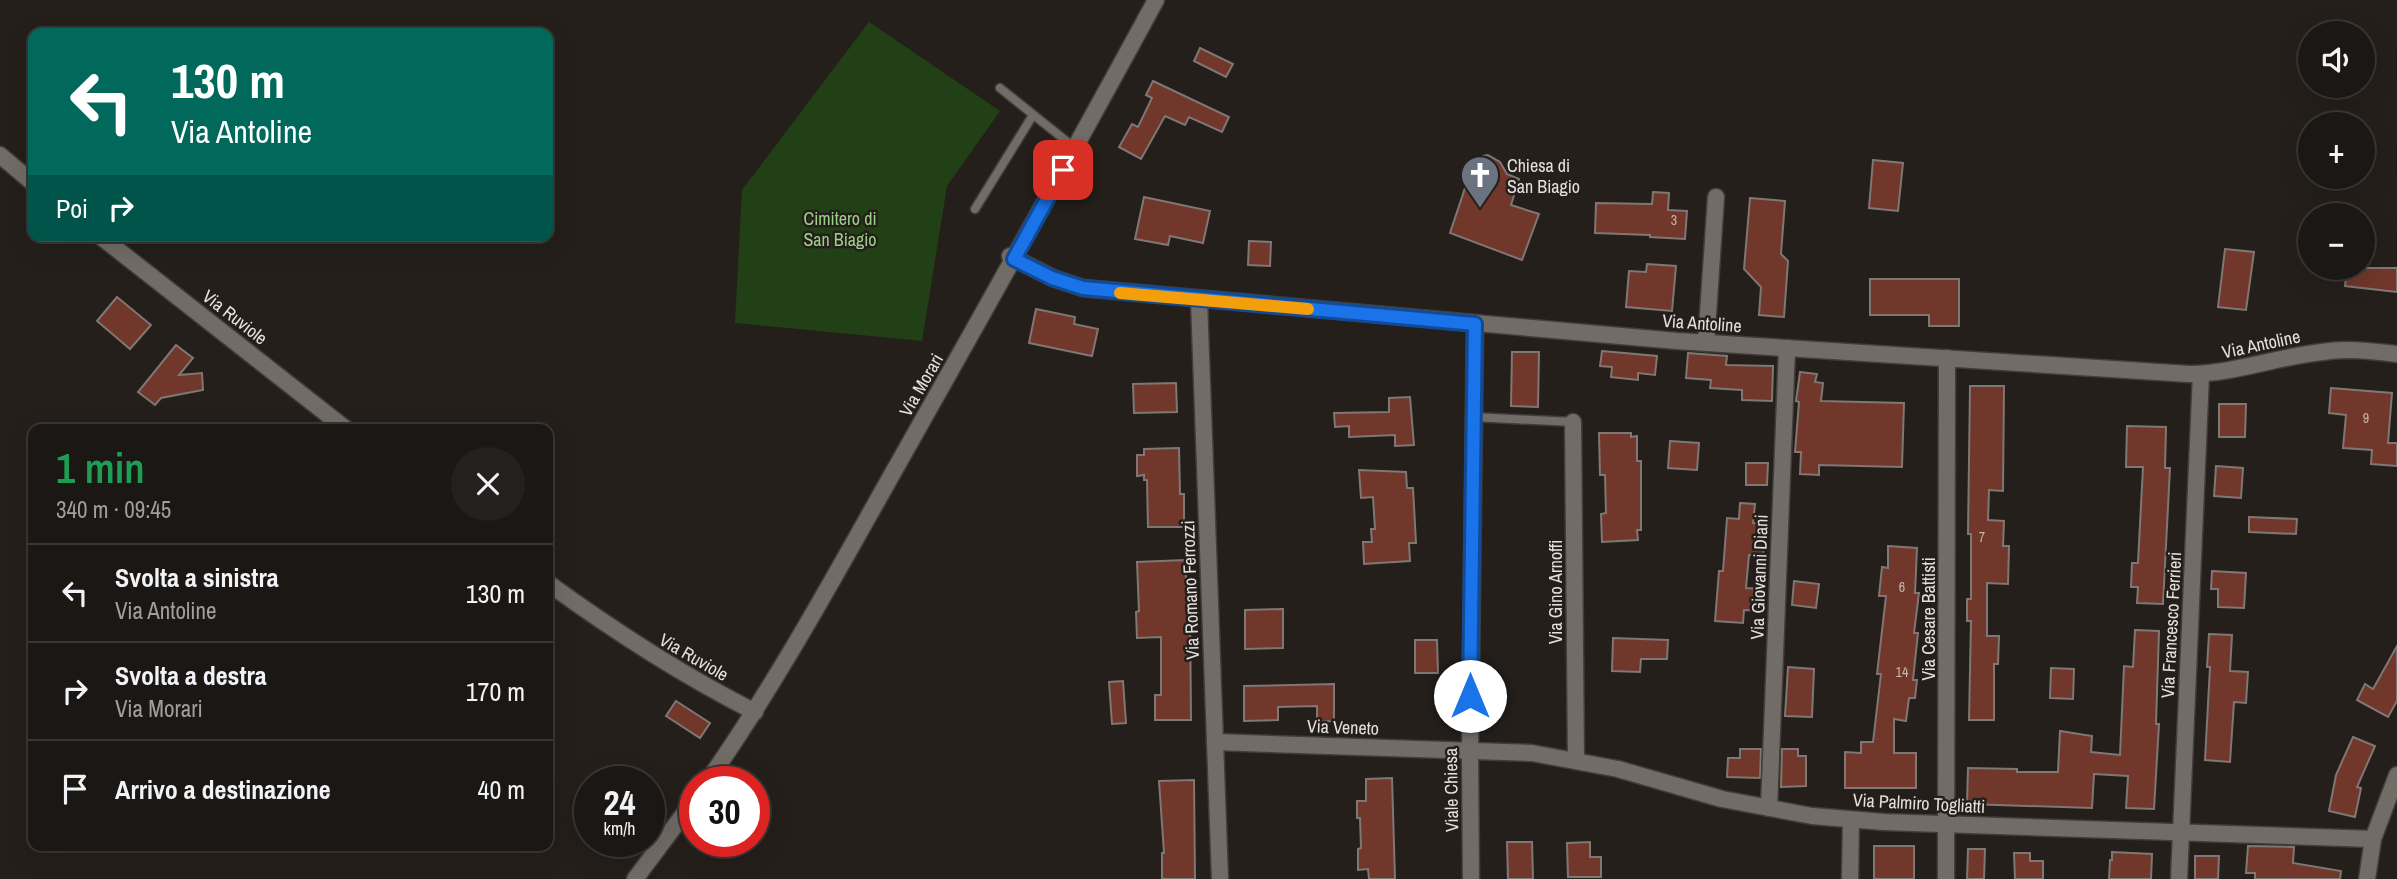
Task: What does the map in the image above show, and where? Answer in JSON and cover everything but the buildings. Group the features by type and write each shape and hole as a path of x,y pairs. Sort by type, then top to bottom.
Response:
{"street":[{"name":"Via Morari","path":"718,766 755,712 1156,0"},
{"path":"0,155 28,179"},
{"path":"1706,343 1716,197"},
{"name":"Via Ruviole","path":"108,242 340,424"},
{"name":"Via Antoline","path":"1012,258 1052,278 1083,288 1706,343 2201,374 2224,372 2325,351 2363,350 2397,354"},
{"name":"Via Romano Ferrozzi","path":"1199,300 1220,879"},
{"name":"Viale Chiesa","path":"1471,879 1469,751 1475,324"},
{"name":"Via Giovanni Diani","path":"1769,808 1787,348"},
{"name":"Via Cesare Battisti","path":"1946,879 1947,358"},
{"name":"Via Francesco Ferrieri","path":"2179,879 2201,374"},
{"name":"Via Gino Arnoffi","path":"1573,422 1576,761"},
{"name":"Via Ruviole","path":"553,587 612,630 715,692 755,712"},
{"name":"Via Veneto","path":"1215,742 1469,751"},
{"name":"Via Palmiro Togliatti","path":"1469,751 1532,754 1576,761 1618,769 1722,799 1812,816 1851,820 2373,839"},
{"path":"2367,879 2373,839 2397,775"},
{"path":"635,879 679,820"},
{"path":"1850,879 1851,820"}],"lane":[{"path":"1000,88 1075,148"},
{"path":"975,209 1033,115"},
{"path":"1473,417 1573,422"}],"green space":[{"name":"Cimitero di San Biagio","path":"869,22 1000,111 947,186 922,341 735,323 742,190"}],"slow traffic":[{"path":"1120,293 1308,309"}],"place":[{"name":"Chiesa di San Biagio","path":"1480,209"}],"route":[{"path":"1063,170 1014,259 1052,278 1083,288 1140,295 1475,324 1470,696"}]}
